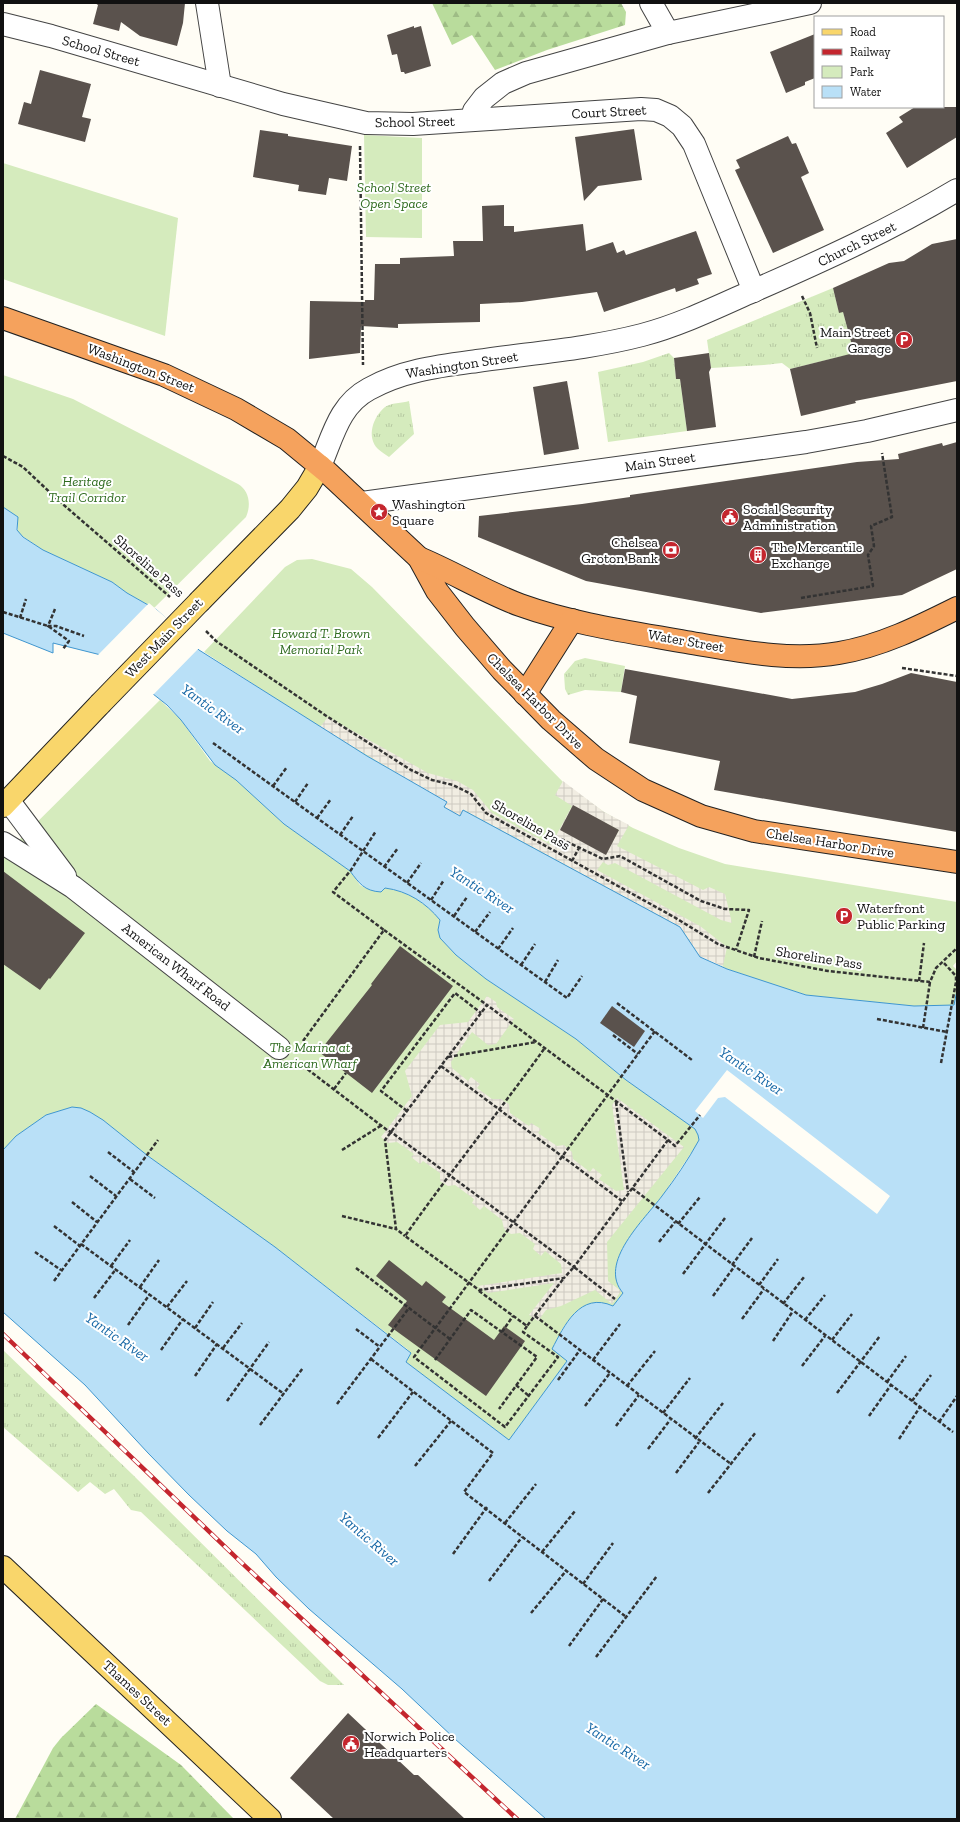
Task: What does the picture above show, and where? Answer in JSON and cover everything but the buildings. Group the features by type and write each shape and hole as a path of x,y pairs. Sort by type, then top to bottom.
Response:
{"highway":[{"name":"Washington Street","path":"3,318 131,363 194,389 236,409 274,430 320,466"},
{"name":"Chelsea Harbor Drive","path":"320,466 362,503 419,558 431,582 457,618 525,694 551,720 596,759 643,790 688,811 728,824 769,834 957,862"},
{"name":"Water Street","path":"419,558 508,600 572,620 640,634 741,651 775,655 811,656 837,654 876,644 913,629 957,608"},
{"path":"525,694 572,620"}],"main road":[{"name":"West Main Street","path":"6,803 290,509 307,488 320,466"},
{"name":"Thames Street","path":"3,1567 270,1819"}],"street":[{"path":"207,3 220,86"},
{"path":"651,3 668,33"},
{"name":"School Street","path":"3,24 51,36 283,104 360,122 413,124 472,120 474,111 484,98 503,83 545,67 668,33 810,3"},
{"name":"Court Street","path":"472,120 641,109 656,110 670,116 685,131 699,154 754,290"},
{"name":"Church Street","path":"754,290 879,234 957,190"},
{"name":"Washington Street","path":"320,466 332,432 349,405 364,392 389,379 409,372 434,367 608,342 643,335 695,316 754,290"},
{"name":"Main Street","path":"362,503 806,442 867,431 957,410"},
{"name":"American Wharf Road","path":"6,803 73,887"},
{"name":"American Wharf Road","path":"3,843 73,887 285,1052"}],"path":[{"path":"360,122 363,366"},
{"path":"802,296 810,313 817,348"},
{"path":"801,598 874,586 868,555 874,546 871,526 892,517 882,452"},
{"name":"Shoreline Pass","path":"3,456 23,467 58,500 172,599"},
{"path":"20,618 26,599"},
{"path":"48,626 55,609"},
{"path":"3,612 48,626 56,626 84,636"},
{"path":"48,626 68,641 64,649"},
{"name":"Shoreline Pass","path":"205,631 229,650 411,770 432,780 453,785 472,794 486,813 674,917 718,944 754,957 828,971 930,982"},
{"path":"902,668 957,676"},
{"path":"213,743 567,998 582,976"},
{"path":"273,786 286,767"},
{"path":"295,802 308,783"},
{"path":"317,818 331,799"},
{"path":"340,835 353,816"},
{"path":"376,831 351,870 333,892 675,1146 700,1115"},
{"path":"561,839 603,859 620,856 701,901 724,909 749,910 736,950"},
{"path":"384,867 398,848"},
{"path":"572,861 580,848"},
{"path":"407,883 421,863"},
{"path":"431,900 444,880"},
{"path":"454,916 467,897"},
{"path":"475,932 490,912"},
{"path":"754,957 762,921"},
{"path":"498,949 513,928"},
{"path":"384,930 285,1052 615,1299"},
{"path":"919,981 924,943"},
{"path":"522,965 535,944"},
{"path":"923,1028 930,982 934,971 957,948"},
{"path":"544,982 558,960"},
{"path":"941,1063 956,982 956,976 943,962"},
{"path":"407,1111 381,1091 386,1084 455,993 481,1013"},
{"path":"617,1003 692,1060"},
{"path":"396,1230 385,1140 487,1005"},
{"path":"877,1019 947,1032"},
{"path":"655,1031 414,1357 505,1427 558,1357 523,1332 574,1267 628,1192 668,1140"},
{"path":"613,1035 638,1054"},
{"path":"448,1057 536,1042"},
{"path":"405,1236 448,1175 500,1110 544,1049"},
{"path":"442,1066 622,1201"},
{"path":"334,1089 346,1073"},
{"path":"616,1102 628,1192"},
{"path":"342,1150 382,1126"},
{"path":"54,1281 158,1140"},
{"path":"108,1152 134,1172"},
{"path":"90,1176 116,1196"},
{"path":"130,1178 155,1198"},
{"path":"632,1188 953,1432"},
{"path":"678,1224 700,1196"},
{"path":"72,1202 97,1222"},
{"path":"342,1216 396,1230 527,1326"},
{"path":"683,1274 725,1218"},
{"path":"659,1242 675,1222"},
{"path":"54,1226 116,1269 284,1394"},
{"path":"713,1296 752,1238"},
{"path":"111,1266 130,1240"},
{"path":"35,1252 61,1270"},
{"path":"759,1285 778,1259"},
{"path":"140,1287 159,1260"},
{"path":"356,1268 450,1339"},
{"path":"94,1298 116,1269"},
{"path":"783,1304 804,1277"},
{"path":"478,1290 564,1278"},
{"path":"166,1307 187,1281"},
{"path":"742,1319 764,1289"},
{"path":"128,1325 150,1294"},
{"path":"805,1320 825,1295"},
{"path":"195,1328 214,1302"},
{"path":"337,1404 409,1308"},
{"path":"435,1360 471,1310 536,1357 499,1409"},
{"path":"773,1341 793,1311"},
{"path":"832,1340 852,1314"},
{"path":"502,1332 513,1316"},
{"path":"535,1316 695,1439 730,1464"},
{"path":"161,1350 184,1319"},
{"path":"223,1348 242,1322"},
{"path":"593,1360 620,1324"},
{"path":"356,1329 380,1347"},
{"path":"802,1366 825,1336"},
{"path":"837,1392 880,1336"},
{"path":"227,1401 269,1342"},
{"path":"195,1376 218,1344"},
{"path":"558,1380 580,1350"},
{"path":"627,1386 655,1351"},
{"path":"887,1382 906,1356"},
{"path":"371,1359 493,1454 464,1492 625,1616"},
{"path":"260,1425 303,1368"},
{"path":"585,1406 610,1373"},
{"path":"912,1401 931,1375"},
{"path":"663,1413 690,1378"},
{"path":"869,1416 891,1385"},
{"path":"516,1386 529,1396"},
{"path":"378,1438 413,1392"},
{"path":"616,1426 639,1395"},
{"path":"939,1422 957,1396"},
{"path":"695,1439 723,1403"},
{"path":"899,1439 920,1407"},
{"path":"648,1449 670,1420"},
{"path":"415,1466 451,1421"},
{"path":"708,1493 756,1432"},
{"path":"676,1473 699,1442"},
{"path":"505,1523 536,1484"},
{"path":"453,1554 487,1507"},
{"path":"542,1552 575,1511"},
{"path":"489,1581 522,1537"},
{"path":"583,1584 613,1542"},
{"path":"531,1613 566,1571"},
{"path":"596,1657 625,1616 658,1576"},
{"path":"569,1646 604,1599"}],"green space":[{"path":"432,3 621,3 626,12 625,25 547,50 495,70 472,35 452,45"},
{"name":"School Street Open Space","path":"364,135 422,138 422,238 366,237"},
{"path":"3,163 178,218 165,336 3,279"},
{"path":"833,288 839,312 843,312 858,367 843,356 790,369 782,363 711,368 707,340"},
{"path":"669,353 674,358 676,379 680,379 687,431 608,442 598,372 643,362"},
{"name":"Heritage Trail Corridor","path":"3,375 73,399 238,484 245,491 248,499 249,508 246,517 154,608 127,593 112,582 43,550 18,533 18,517 3,507"},
{"path":"409,401 414,434 389,457 379,450 374,444 372,439 372,427 377,416 385,407"},
{"name":"Howard T. Brown Memorial Park","path":"312,559 351,569 372,587 565,784 604,812 633,828 679,848 725,864 957,902 957,961 953,966 957,970 957,990 954,1005 914,1006 806,995 727,969 463,810 367,756 204,652 285,567 297,560"},
{"path":"585,658 625,666 621,692 585,690 568,695 565,689 564,674 575,661"},
{"name":"The Marina at American Wharf","path":"160,700 181,720 210,761 236,780 284,824 350,871 360,885 365,888 381,892 385,888 401,892 423,903 440,920 438,930 440,938 456,955 486,979 576,1039 626,1080 695,1129 699,1135 699,1140 695,1147 663,1195 622,1249 617,1264 616,1277 619,1288 623,1293 613,1306 605,1303 590,1304 576,1312 565,1324 561,1331 567,1361 509,1440 406,1362 411,1353 407,1349 275,1247 148,1156 103,1120 90,1112 72,1107 46,1115 16,1136 3,1150 3,856"},
{"path":"3,1350 132,1474 344,1685 328,1685 320,1681 141,1512 131,1510 114,1489 105,1494 90,1482 78,1492 3,1427"},
{"path":"96,1704 181,1765 234,1819 15,1819 53,1748 61,1738"}],"shaded area":[{"path":"328,717 428,773 457,781 473,790 492,813 551,845 572,806 555,795 563,781 604,812 629,825 617,846 703,890 709,887 725,894 732,923 721,920 615,863 608,865 603,862 597,870 700,926 727,947 723,966 700,957 680,927 464,810 460,816 443,807 446,802 320,727","holes":["573,806 619,830 606,854"]},
{"path":"487,996 496,1002 497,1007 514,1019 496,1044 488,1045 472,1032 451,1062 452,1068 468,1081 471,1077 480,1084 477,1088 492,1099 501,1099 509,1104 510,1113 529,1126 531,1123 541,1129 538,1133 557,1146 564,1145 572,1152 573,1159 590,1172 593,1168 602,1175 599,1179 616,1191 624,1190 612,1105 617,1098 684,1147 607,1242 608,1281 621,1291 612,1304 595,1290 561,1306 546,1310 538,1321 529,1315 554,1283 488,1293 478,1286 562,1273 561,1264 545,1251 541,1256 533,1249 535,1244 520,1233 511,1234 504,1229 502,1220 484,1206 480,1210 472,1203 474,1199 455,1185 448,1186 440,1181 440,1173 423,1161 420,1164 411,1157 414,1154 397,1142 388,1143 381,1137 412,1096 405,1071 440,1025 468,1022"}],"water":[{"name":"Yantic River","path":"3,507 18,517 17,530 23,537 43,550 112,582 127,593 157,610 199,650 367,756 447,802 444,807 460,816 463,810 680,927 700,957 727,969 806,995 914,1006 954,1005 957,990 957,1819 546,1819 455,1739 402,1689 309,1609 276,1577 256,1554 227,1531 189,1495 85,1385 3,1312 3,1150 16,1136 46,1115 72,1107 81,1108 103,1120 148,1156 275,1247 411,1353 406,1362 509,1440 567,1361 552,1349 568,1321 582,1307 591,1303 601,1303 613,1306 623,1293 617,1281 616,1268 619,1255 635,1229 677,1176 699,1140 695,1129 626,1080 576,1039 486,979 456,955 440,938 438,930 440,920 423,903 401,892 385,888 381,892 370,890 362,886 350,871 284,824 236,780 215,765 181,720 167,705 105,656 53,643 53,653 3,633"}],"pier":[{"path":"149,603 200,647 152,696 104,658 97,656"},
{"path":"727,1070 890,1196 877,1214 725,1097 718,1098 703,1118 695,1111"}],"railway":[{"path":"3,1334 244,1565 517,1819"}],"place":[{"name":"Main Street Garage","path":"904,340"},
{"name":"Washington Square","path":"379,512"},
{"name":"Social Security Administration","path":"730,517"},
{"name":"Chelsea Groton Bank","path":"671,550"},
{"name":"The Mercantile Exchange","path":"758,555"},
{"name":"Waterfront Public Parking","path":"844,916"},
{"name":"Norwich Police Headquarters","path":"351,1744"}]}
